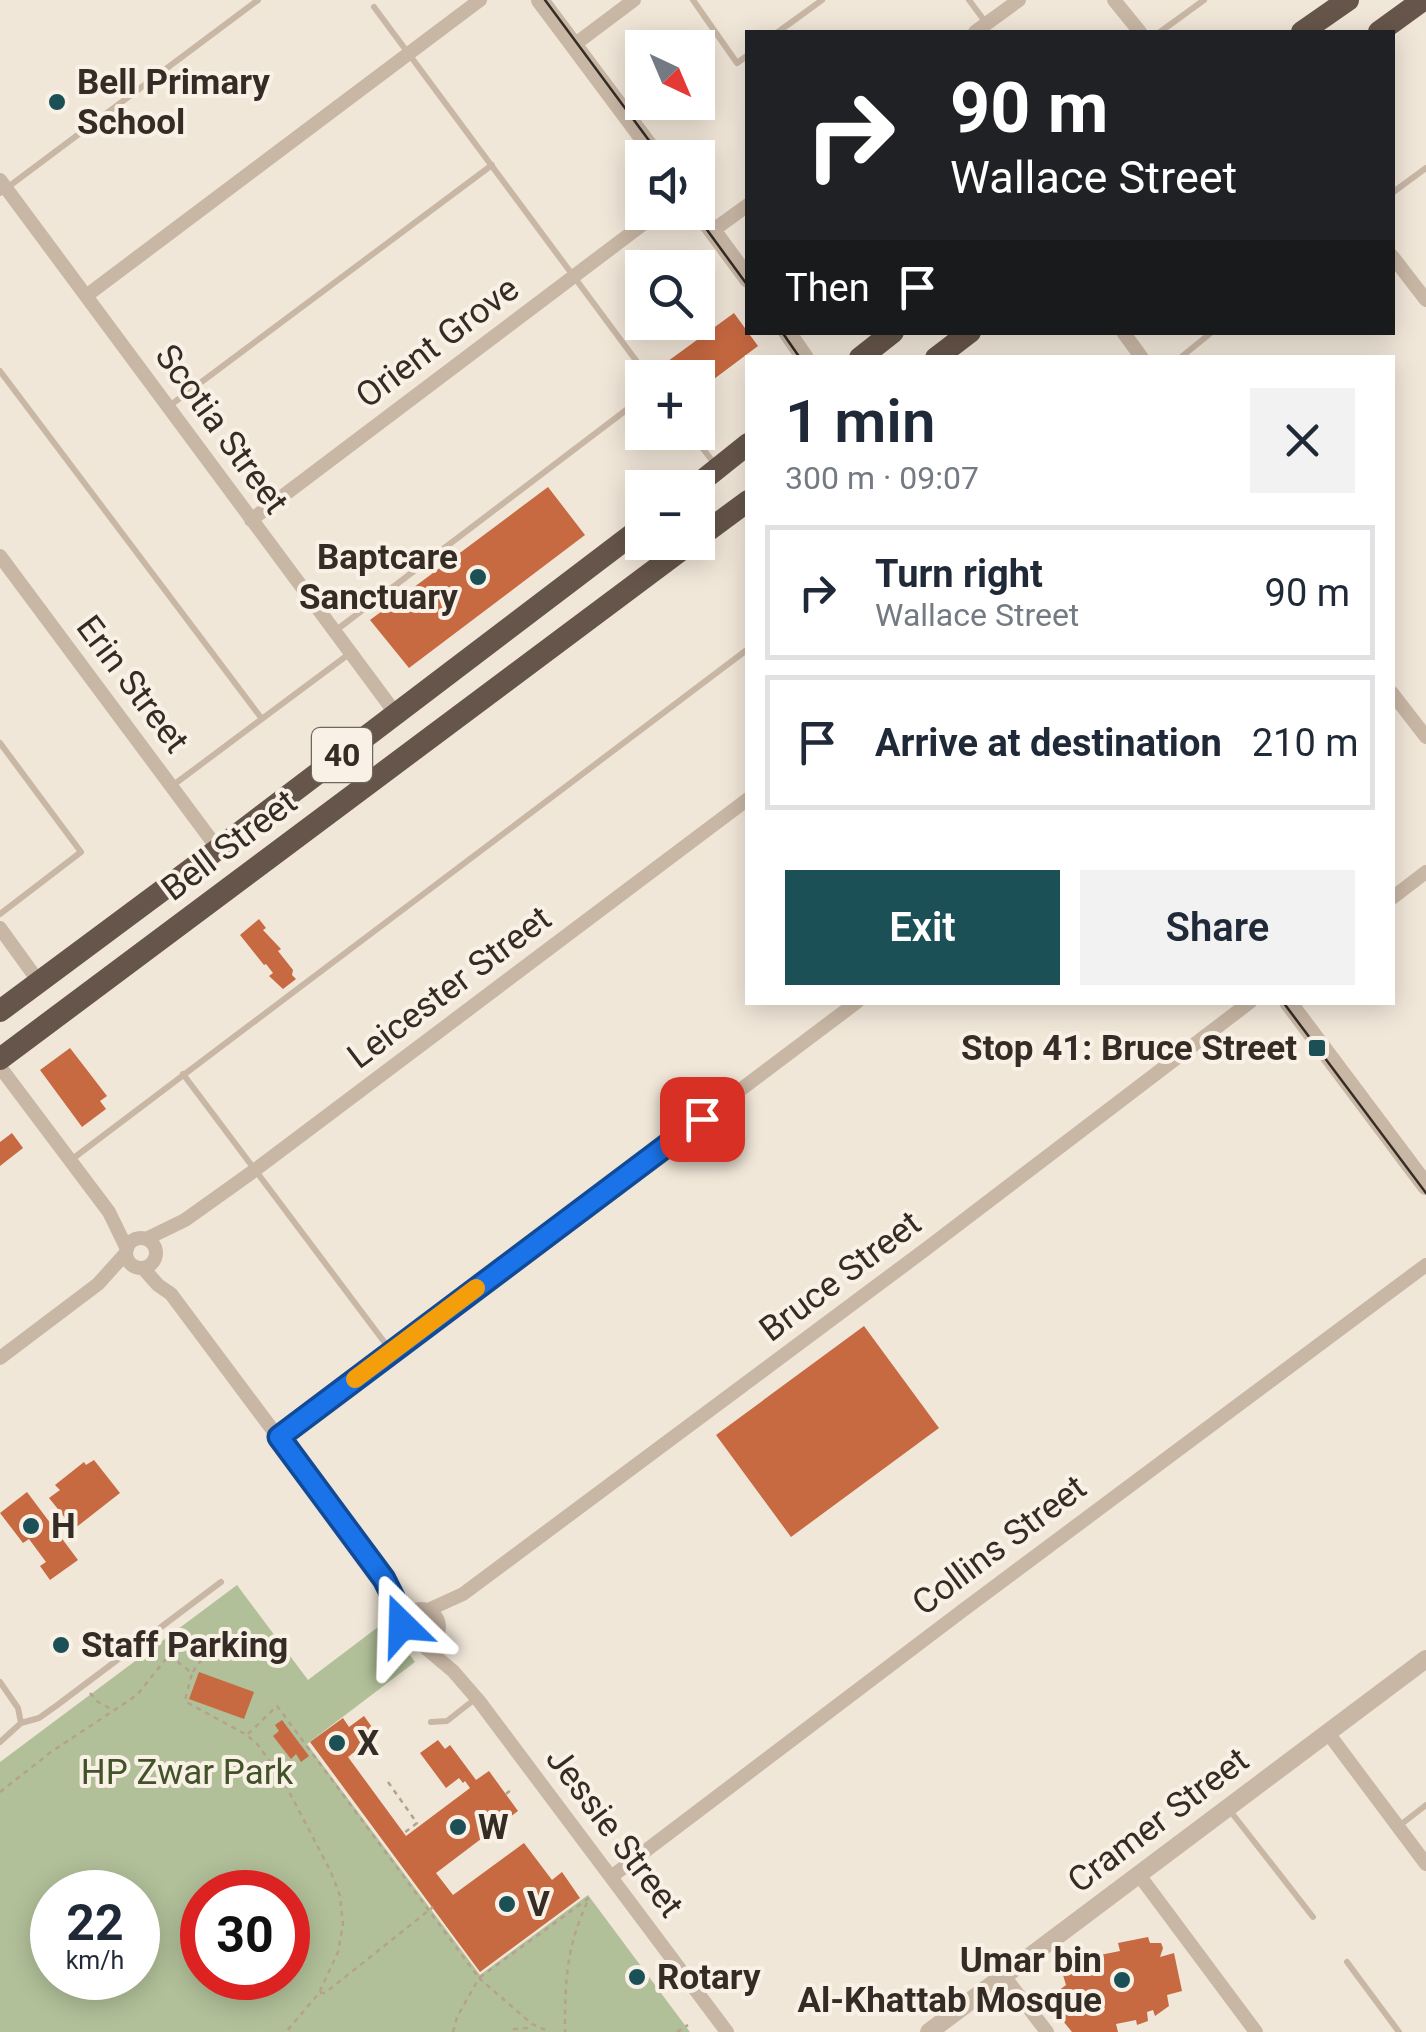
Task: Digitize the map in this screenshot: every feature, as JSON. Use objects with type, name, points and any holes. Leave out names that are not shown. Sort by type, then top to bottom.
[{"type":"highway","points":[[1305,30],[1348,0]]},
{"type":"highway","points":[[1382,30],[1423,0]]},
{"type":"highway","points":[[864,355],[889,335]]},
{"type":"highway","points":[[940,355],[966,335]]},
{"type":"highway","points":[[715,470],[745,446]]},
{"type":"highway","name":"Bell Street","points":[[715,525],[745,503]]},
{"type":"highway","name":"Bell Street","points":[[0,1011],[625,540]]},
{"type":"highway","name":"Bell Street","points":[[0,1059],[667,560]]},
{"type":"street","points":[[86,296],[480,0]]},
{"type":"street","points":[[540,0],[645,140]]},
{"type":"street","points":[[574,45],[634,0]]},
{"type":"street","points":[[981,28],[1019,0]]},
{"type":"street","points":[[1114,0],[1138,30]]},
{"type":"street","name":"Scotia Street","points":[[2,187],[396,714]]},
{"type":"street","points":[[745,207],[712,231],[745,275]]},
{"type":"street","name":"Orient Grove","points":[[251,520],[635,230]]},
{"type":"street","points":[[1395,260],[1426,300]]},
{"type":"street","name":"Erin Street","points":[[0,556],[218,849]]},
{"type":"street","points":[[1395,697],[1426,737]]},
{"type":"street","name":"Leicester Street","points":[[149,1246],[745,801]]},
{"type":"street","points":[[1395,896],[1426,872]]},
{"type":"street","points":[[0,928],[39,982]]},
{"type":"street","points":[[279,1437],[854,1005]]},
{"type":"street","name":"Bruce Street","points":[[424,1609],[463,1594],[1246,1005]]},
{"type":"street","points":[[1290,1005],[1426,1186]]},
{"type":"street","points":[[0,1067],[109,1212],[128,1262],[171,1294]]},
{"type":"street","points":[[109,1212],[149,1246],[171,1294],[384,1579],[404,1619],[406,1638],[422,1645],[432,1641],[438,1629],[435,1616],[384,1579]]},
{"type":"street","points":[[0,1358],[98,1284],[132,1241],[149,1246]]},
{"type":"street","points":[[98,1284],[152,1263],[149,1246]]},
{"type":"street","name":"Collins Street","points":[[611,1877],[1426,1265]]},
{"type":"street","name":"Bruce Street","points":[[438,1629],[463,1594]]},
{"type":"street","points":[[404,1619],[410,1612],[424,1609]]},
{"type":"street","name":"Jessie Street","points":[[438,1629],[453,1671]]},
{"type":"street","name":"Jessie Street","points":[[422,1645],[453,1671],[476,1698],[727,2032]]},
{"type":"street","name":"Cramer Street","points":[[929,2032],[1426,1659]]},
{"type":"street","points":[[1328,1733],[1426,1864]]},
{"type":"street","points":[[1139,1875],[1256,2032]]},
{"type":"street","points":[[1004,1976],[1047,2032]]},
{"type":"lane","points":[[2,187],[258,0]]},
{"type":"lane","points":[[693,0],[736,63],[745,57]]},
{"type":"lane","points":[[781,30],[822,0]]},
{"type":"lane","points":[[969,0],[981,28]]},
{"type":"lane","points":[[1163,30],[1204,0]]},
{"type":"lane","points":[[374,7],[636,360]]},
{"type":"lane","points":[[168,407],[492,165]]},
{"type":"lane","points":[[1395,191],[1426,168]]},
{"type":"lane","points":[[1184,355],[1208,335]]},
{"type":"lane","points":[[0,371],[262,719]]},
{"type":"lane","points":[[334,632],[625,411]]},
{"type":"lane","points":[[704,450],[717,468]]},
{"type":"lane","points":[[71,1160],[745,651]]},
{"type":"lane","points":[[172,786],[350,653]]},
{"type":"lane","points":[[0,743],[82,852],[0,914]]},
{"type":"lane","points":[[183,1074],[392,1352]]},
{"type":"lane","points":[[0,1742],[21,1723],[40,1718],[221,1582]]},
{"type":"lane","points":[[0,1682],[18,1708],[21,1723]]},
{"type":"lane","points":[[431,1722],[447,1721],[476,1698]]},
{"type":"lane","points":[[1398,1827],[1426,1805]]},
{"type":"lane","points":[[1228,1808],[1313,1917]]},
{"type":"lane","points":[[1346,1962],[1399,2032]]},
{"type":"path","points":[[262,1658],[241,1646],[217,1648],[198,1663],[185,1696],[188,1704],[247,1735],[258,1745],[283,1780],[340,1896],[343,1924],[338,1952],[319,1992],[286,2032]]},
{"type":"path","points":[[0,1792],[51,1752],[137,1695],[169,1655],[192,1673]]},
{"type":"path","points":[[83,1686],[112,1710]]},
{"type":"path","points":[[247,1735],[278,1706],[479,1978],[532,2024],[550,2032]]},
{"type":"path","points":[[388,1782],[417,1823],[404,1833]]},
{"type":"path","points":[[506,1794],[512,1789]]},
{"type":"path","points":[[453,2032],[457,2016],[479,1978],[590,1897],[576,1926],[565,1974],[565,2032]]},
{"type":"path","points":[[319,1992],[325,1994],[430,1909]]},
{"type":"path","points":[[513,2029],[532,2024]]},
{"type":"path","points":[[677,2032],[688,2025]]},
{"type":"green space","name":"HP Zwar Park","points":[[237,1585],[308,1680],[386,1621],[415,1662],[307,1744],[480,1975],[588,1895],[690,2032],[0,2032],[0,1762]]},
{"type":"building","points":[[734,313],[745,328],[745,335],[750,335],[758,346],[715,378],[715,360],[669,360],[697,340],[715,340],[715,327]]},
{"type":"building","name":"Baptcare Sanctuary","points":[[548,487],[585,535],[409,668],[370,620]]},
{"type":"building","points":[[259,919],[293,970],[296,979],[283,989],[240,935]]},
{"type":"building","points":[[70,1048],[107,1096],[100,1101],[106,1109],[82,1127],[40,1070]]},
{"type":"building","points":[[12,1133],[23,1148],[0,1166],[0,1142]]},
{"type":"building","points":[[864,1326],[939,1428],[791,1537],[716,1435]]},
{"type":"building","points":[[94,1460],[120,1493],[74,1529],[49,1498],[60,1490],[55,1485],[84,1462],[86,1465]]},
{"type":"building","name":"H","points":[[27,1492],[78,1560],[50,1580],[40,1566],[46,1562],[29,1539],[23,1543],[0,1513]]},
{"type":"building","points":[[199,1672],[254,1692],[244,1719],[189,1699]]},
{"type":"building","points":[[364,1716],[377,1734],[348,1757],[406,1836],[470,1788],[459,1778],[446,1788],[420,1753],[438,1740],[445,1749],[450,1745],[476,1780],[489,1771],[518,1811],[436,1873],[453,1895],[524,1843],[552,1880],[562,1872],[580,1898],[480,1972],[310,1742],[343,1718],[349,1727]]},
{"type":"building","points":[[282,1720],[309,1756],[301,1762],[296,1754],[291,1759],[273,1736],[279,1731],[275,1725]]},
{"type":"building","name":"Umar bin Al-Khattab Mosque","points":[[1148,1937],[1150,1943],[1161,1943],[1160,1957],[1174,1953],[1182,1991],[1167,1995],[1169,2006],[1155,2016],[1153,2010],[1147,2012],[1148,2021],[1116,2024],[1118,2032],[1072,2032],[1046,2000],[1066,1985],[1063,1975],[1085,1958],[1093,1969],[1103,1967],[1100,1955],[1120,1951],[1118,1943]]},
{"type":"tram line","points":[[545,0],[649,140]]},
{"type":"tram line","points":[[707,230],[745,282]]},
{"type":"tram line","points":[[784,335],[798,355]]},
{"type":"tram line","points":[[1285,1005],[1426,1193]]},
{"type":"slow traffic","points":[[355,1379],[476,1288]]},
{"type":"place","name":"Bell Primary School","points":[[57,102]]},
{"type":"place","name":"Baptcare Sanctuary","points":[[478,577]]},
{"type":"place","name":"Stop 41: Bruce Street","points":[[1317,1048]]},
{"type":"place","name":"H","points":[[31,1526]]},
{"type":"place","name":"Staff Parking","points":[[61,1645]]},
{"type":"place","name":"X","points":[[337,1743]]},
{"type":"place","name":"W","points":[[458,1827]]},
{"type":"place","name":"V","points":[[507,1904]]},
{"type":"place","name":"Rotary","points":[[637,1977]]},
{"type":"place","name":"Umar bin Al-Khattab Mosque","points":[[1122,1980]]},
{"type":"route","points":[[402,1625],[404,1619],[384,1579],[279,1437],[702,1119]]}]
